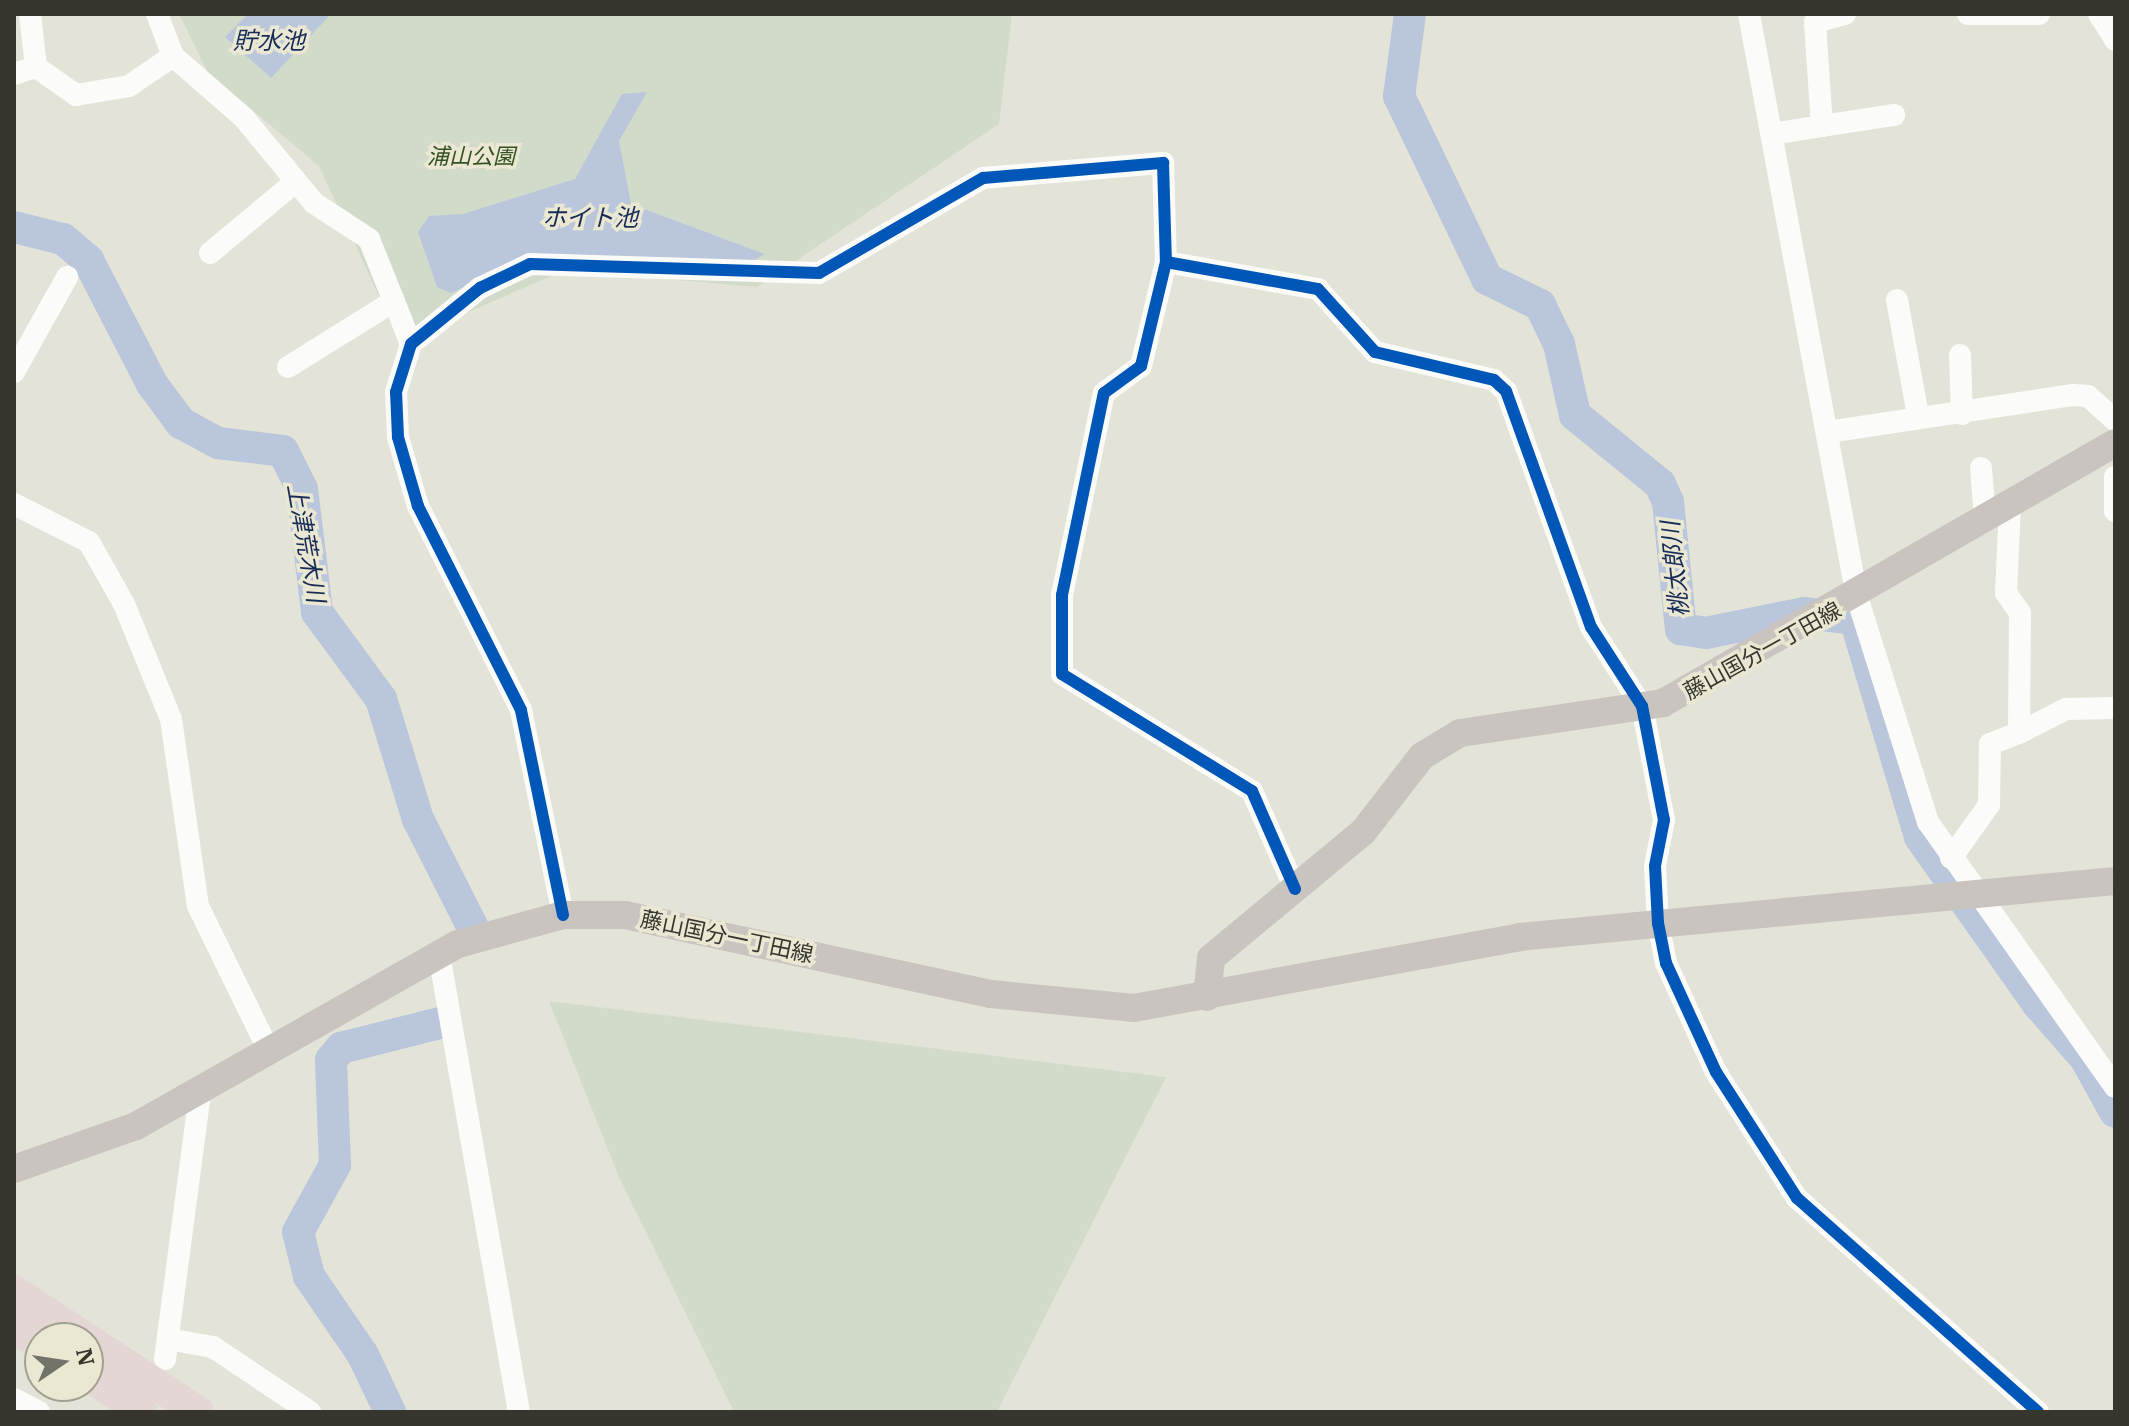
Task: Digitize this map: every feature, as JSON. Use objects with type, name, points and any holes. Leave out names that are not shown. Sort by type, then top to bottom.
[{"type":"highway","points":[[14,1291],[198,1412]]},
{"type":"highway","points":[[104,1386],[142,1412]]},
{"type":"main road","name":"藤山国分一丁田線","points":[[1207,997],[1211,958],[1363,832],[1422,756],[1460,733],[1642,706],[1701,685],[1857,597],[2113,445]]},
{"type":"main road","name":"藤山国分一丁田線","points":[[14,1169],[85,1148],[200,1092],[439,954],[493,930],[563,915],[674,923],[991,994],[1076,1006],[1134,1008],[1207,997],[1519,937],[2115,881]]},
{"type":"street","points":[[30,14],[36,67],[76,95],[129,86],[173,56]]},
{"type":"street","points":[[157,14],[173,56],[236,110],[294,183],[369,239],[411,344]]},
{"type":"street","points":[[1749,14],[1857,597],[1927,822],[1974,895],[2115,1087]]},
{"type":"street","points":[[1822,126],[1815,22],[1845,14]]},
{"type":"street","points":[[1968,14],[2039,14]]},
{"type":"street","points":[[2099,14],[2115,40]]},
{"type":"street","points":[[14,74],[36,67]]},
{"type":"street","points":[[1772,134],[1894,115]]},
{"type":"street","points":[[563,915],[521,710],[418,506],[398,437],[396,392],[411,344],[480,288],[530,264],[819,273],[956,188],[1014,175],[1163,163],[1166,262],[1141,366],[1104,393],[1062,595],[1062,674],[1252,791],[1295,889]]},
{"type":"street","points":[[210,253],[294,183]]},
{"type":"street","points":[[1166,262],[1318,289],[1375,352],[1494,380],[1506,391],[1569,552],[1591,627],[1642,706],[1664,820],[1655,866],[1658,923],[1666,963],[1716,1072],[1797,1198],[2038,1412]]},
{"type":"street","points":[[14,372],[67,277]]},
{"type":"street","points":[[1897,300],[1918,416]]},
{"type":"street","points":[[288,367],[394,301]]},
{"type":"street","points":[[1960,355],[1962,414]]},
{"type":"street","points":[[1828,432],[2073,395],[2088,396],[2113,445]]},
{"type":"street","points":[[1981,468],[1985,519]]},
{"type":"street","points":[[2115,477],[2115,511]]},
{"type":"street","points":[[14,504],[89,542],[124,604],[171,719],[198,906],[269,1051]]},
{"type":"street","points":[[2010,505],[2006,593],[2020,613],[2019,733]]},
{"type":"street","points":[[1951,858],[1989,805],[1990,744],[2066,709],[2115,708]]},
{"type":"street","points":[[439,954],[519,1412]]},
{"type":"street","points":[[200,1092],[167,1349],[213,1347],[310,1412]]},
{"type":"street","points":[[14,1399],[39,1412]]},
{"type":"green space","name":"浦山公園","points":[[179,14],[1012,14],[999,124],[757,287],[565,270],[400,342],[319,166],[208,73]]},
{"type":"green space","points":[[549,1001],[1166,1077],[997,1412],[734,1412],[619,1177]]},
{"type":"water","name":"貯水池","points":[[248,14],[331,14],[271,78],[225,37]]},
{"type":"water","name":"ホイト池","points":[[647,92],[619,141],[631,204],[765,254],[740,268],[526,258],[451,293],[437,287],[418,232],[429,216],[463,214],[575,179],[622,94]]},
{"type":"waterway","name":"桃太郎川","points":[[1410,14],[1399,96],[1487,279],[1540,305],[1559,344],[1575,415],[1660,484],[1668,502],[1681,629],[1706,633],[1804,613],[1855,619],[1920,837],[2037,1003],[2086,1059],[2115,1112]]},
{"type":"waterway","name":"上津荒木川","points":[[14,227],[63,239],[88,260],[152,384],[181,423],[218,443],[283,451],[302,489],[317,612],[381,699],[418,819],[474,930]]},
{"type":"waterway","name":"上津荒木川","points":[[390,1412],[363,1355],[309,1276],[298,1232],[335,1165],[331,1060],[341,1048],[444,1022]]},
{"type":"cycle path","points":[[563,915],[521,710],[418,506],[398,437],[396,392],[411,344],[480,288],[530,264],[819,273],[983,178],[1163,163],[1166,262]]},
{"type":"cycle path","points":[[1295,889],[1252,791],[1062,674],[1062,595],[1104,393],[1141,366],[1166,262],[1318,289],[1375,352],[1494,380],[1506,391],[1591,627],[1642,706],[1664,820],[1655,866],[1658,923],[1666,963],[1716,1072],[1797,1198],[2038,1412]]}]
